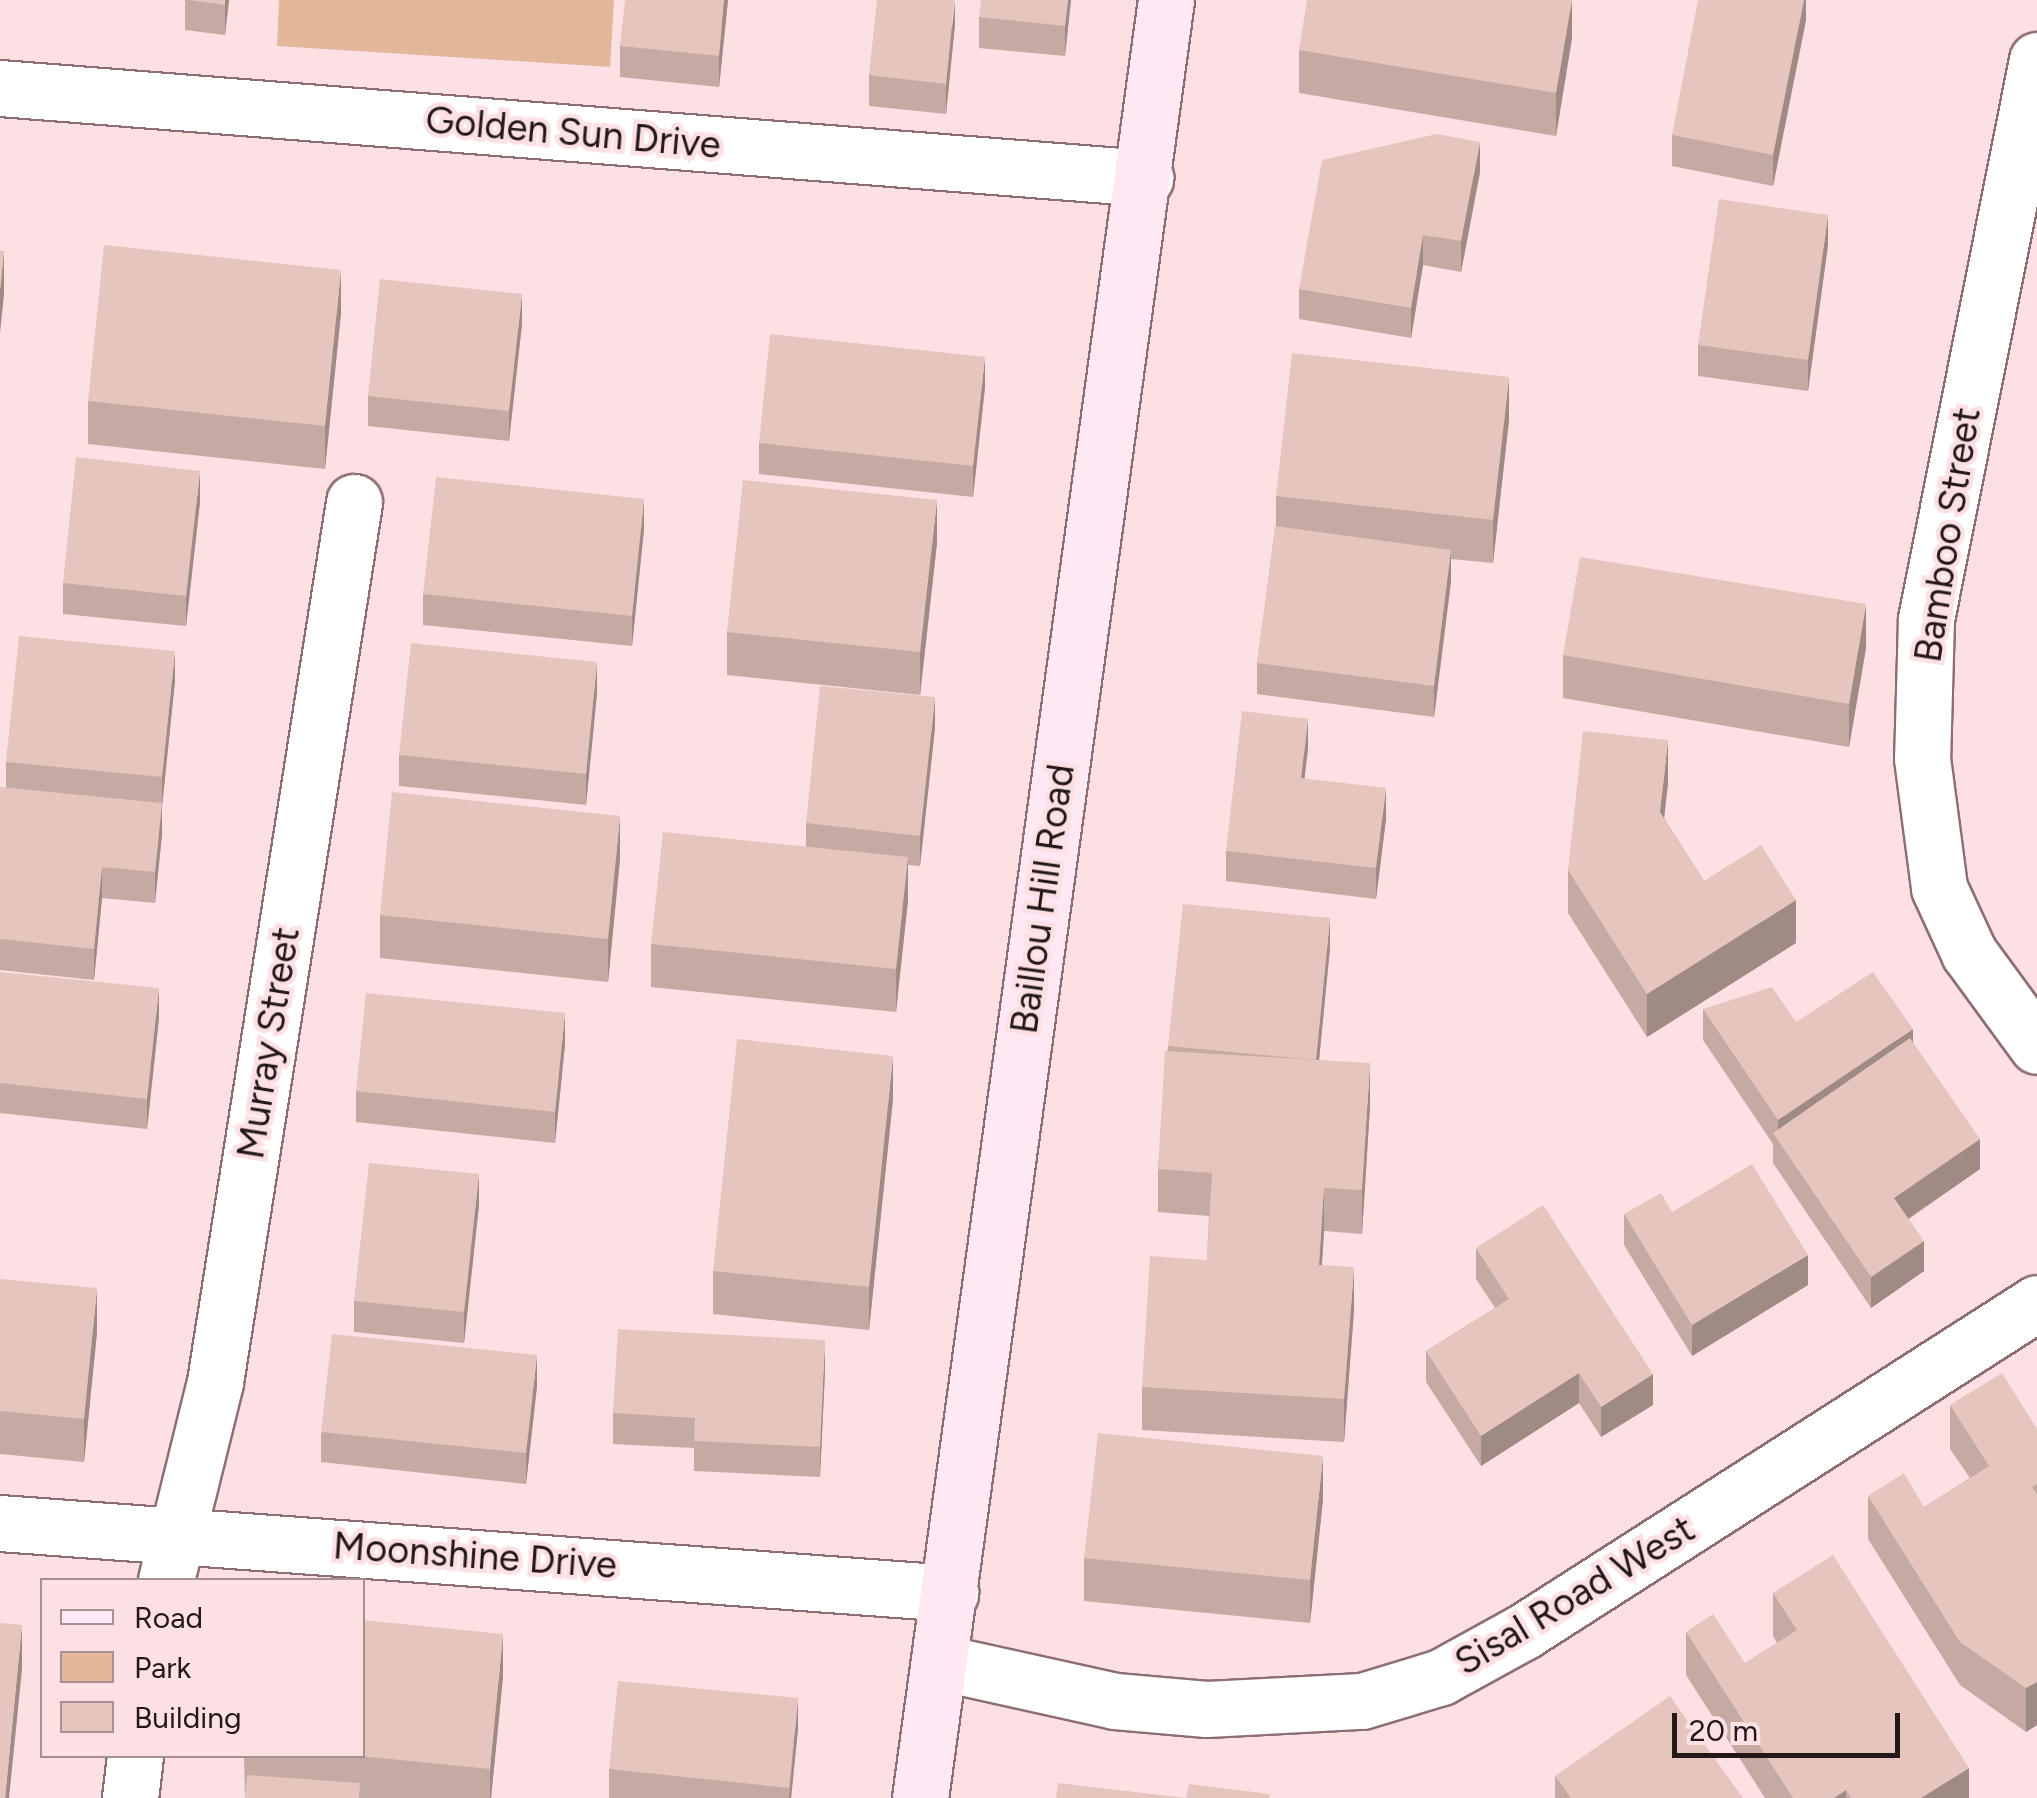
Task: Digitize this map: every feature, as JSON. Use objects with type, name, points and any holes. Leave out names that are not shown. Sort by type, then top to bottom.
[{"type":"main road","name":"Baillou Hill Road","points":[[920,1798],[1145,178],[1166,0]]},
{"type":"street","name":"Bamboo Street","points":[[2037,60],[1926,618],[1922,758],[1939,888],[1969,953],[2037,1046]]},
{"type":"street","name":"Golden Sun Drive","points":[[0,88],[1145,178]]},
{"type":"street","name":"Murray Street","points":[[171,1557],[215,1382],[354,502]]},
{"type":"street","name":"Sisal Road West","points":[[939,1662],[1115,1701],[1207,1709],[1362,1701],[1441,1678],[1523,1632],[2037,1304]]},
{"type":"street","name":"Moonshine Drive","points":[[0,1522],[171,1557],[950,1593]]},
{"type":"street","points":[[130,1798],[135,1758]]},
{"type":"green space","points":[[279,0],[614,0],[610,67],[277,46]]},
{"type":"building","points":[[189,0],[225,0],[225,5]]},
{"type":"building","points":[[625,0],[724,0],[719,56],[620,46]]},
{"type":"building","points":[[877,0],[954,0],[946,84],[869,75]]},
{"type":"building","points":[[981,0],[1068,0],[1065,26],[979,17]]},
{"type":"building","points":[[1307,0],[1572,0],[1556,93],[1299,50]]},
{"type":"building","points":[[1698,0],[1804,0],[1773,155],[1672,135]]},
{"type":"building","points":[[1437,134],[1480,142],[1461,241],[1423,235],[1411,308],[1299,289],[1322,160]]},
{"type":"building","points":[[1719,199],[1828,215],[1808,360],[1698,345]]},
{"type":"building","points":[[104,245],[341,270],[325,426],[88,401]]},
{"type":"building","points":[[0,251],[4,251],[0,290]]},
{"type":"building","points":[[380,279],[522,294],[509,411],[368,396]]},
{"type":"building","points":[[770,334],[985,357],[973,466],[759,443]]},
{"type":"building","points":[[1292,353],[1509,377],[1493,520],[1276,496]]},
{"type":"building","points":[[76,457],[200,471],[186,596],[63,583]]},
{"type":"building","points":[[436,477],[644,499],[632,616],[423,594]]},
{"type":"building","points":[[743,480],[937,500],[920,652],[727,632]]},
{"type":"building","points":[[1275,526],[1451,550],[1434,686],[1257,663]]},
{"type":"building","points":[[1580,557],[1866,604],[1849,704],[1563,655]]},
{"type":"building","points":[[19,636],[175,651],[162,777],[6,762]]},
{"type":"building","points":[[411,643],[597,662],[586,774],[399,755]]},
{"type":"building","points":[[820,686],[935,697],[920,836],[806,823]]},
{"type":"building","points":[[1242,711],[1308,719],[1301,778],[1386,788],[1376,868],[1226,851]]},
{"type":"building","points":[[1583,731],[1668,740],[1660,812],[1704,881],[1761,845],[1796,900],[1647,994],[1568,870]]},
{"type":"building","points":[[0,787],[162,803],[155,872],[102,867],[94,949],[0,939]]},
{"type":"building","points":[[392,792],[620,816],[608,939],[380,915]]},
{"type":"building","points":[[663,832],[908,857],[896,969],[651,944]]},
{"type":"building","points":[[1183,904],[1330,918],[1316,1060],[1168,1046]]},
{"type":"building","points":[[0,972],[159,988],[147,1099],[0,1083]]},
{"type":"building","points":[[1873,972],[1913,1029],[1778,1120],[1703,1009],[1772,987],[1796,1022]]},
{"type":"building","points":[[366,993],[565,1013],[555,1112],[356,1091]]},
{"type":"building","points":[[1910,1038],[1980,1139],[1894,1198],[1924,1241],[1871,1277],[1773,1133]]},
{"type":"building","points":[[737,1039],[893,1056],[869,1287],[713,1271]]},
{"type":"building","points":[[1165,1051],[1370,1063],[1362,1190],[1324,1188],[1319,1265],[1354,1267],[1344,1399],[1142,1387],[1150,1256],[1207,1260],[1212,1173],[1158,1169]]},
{"type":"building","points":[[369,1163],[479,1174],[464,1312],[354,1301]]},
{"type":"building","points":[[1752,1164],[1808,1255],[1692,1325],[1624,1214],[1661,1193],[1672,1212]]},
{"type":"building","points":[[1543,1205],[1653,1374],[1601,1407],[1579,1373],[1481,1436],[1426,1351],[1509,1299],[1476,1248]]},
{"type":"building","points":[[0,1279],[97,1288],[84,1419],[0,1411]]},
{"type":"building","points":[[618,1329],[825,1340],[820,1447],[694,1441],[695,1418],[613,1413]]},
{"type":"building","points":[[332,1334],[537,1355],[526,1453],[321,1432]]},
{"type":"building","points":[[2002,1373],[2037,1429],[2037,1484],[2032,1487],[2037,1495],[2037,1682],[2026,1688],[1960,1642],[1868,1496],[1904,1473],[1924,1507],[1989,1466],[1950,1405]]},
{"type":"building","points":[[1098,1433],[1323,1456],[1310,1580],[1084,1558]]},
{"type":"building","points":[[1833,1555],[1969,1768],[1921,1798],[1851,1798],[1846,1790],[1834,1798],[1793,1798],[1686,1632],[1713,1614],[1745,1663],[1797,1630],[1773,1593]]},
{"type":"building","points":[[365,1620],[503,1634],[490,1769],[365,1756]]},
{"type":"building","points":[[0,1623],[22,1625],[5,1798],[0,1798]]},
{"type":"building","points":[[618,1681],[798,1698],[789,1788],[609,1769]]},
{"type":"building","points":[[1670,1696],[1743,1798],[1571,1798],[1555,1776]]},
{"type":"building","points":[[247,1775],[360,1783],[359,1798],[245,1798]]},
{"type":"building","points":[[1058,1783],[1186,1798],[1056,1798]]},
{"type":"building","points":[[1189,1784],[1270,1794],[1269,1798],[1186,1798]]}]
